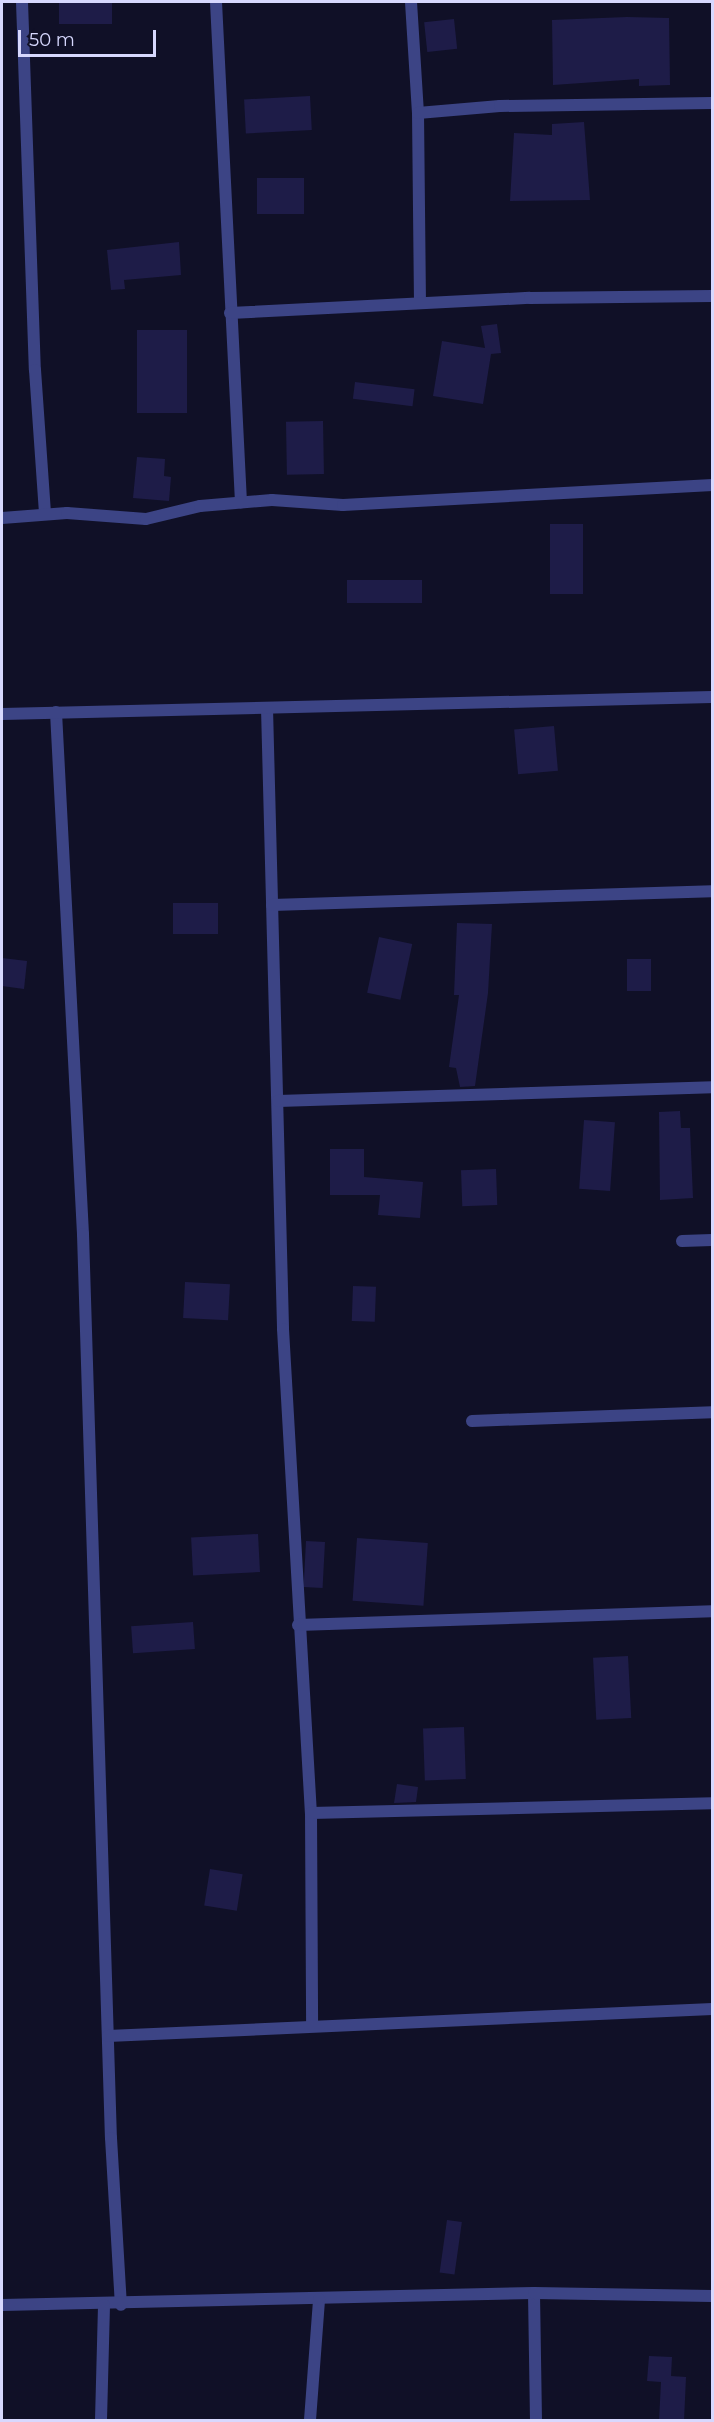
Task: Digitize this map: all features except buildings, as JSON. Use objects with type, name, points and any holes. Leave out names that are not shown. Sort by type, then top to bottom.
[{"type":"street","points":[[22,2],[35,370],[45,514]]},
{"type":"street","points":[[216,2],[241,502]]},
{"type":"street","points":[[411,2],[418,113],[420,303]]},
{"type":"street","points":[[418,113],[500,106],[712,103]]},
{"type":"street","points":[[230,313],[420,303],[712,296]]},
{"type":"street","points":[[2,518],[45,514],[146,519],[241,502],[343,505],[712,485]]},
{"type":"street","points":[[2,714],[267,708],[370,702],[712,697]]},
{"type":"street","points":[[267,708],[278,1101],[298,1625],[311,1813],[312,2025]]},
{"type":"street","points":[[56,712],[82,1234],[108,2036],[121,2305]]},
{"type":"street","points":[[272,904],[712,891]]},
{"type":"street","points":[[278,1101],[712,1087]]},
{"type":"street","points":[[682,1241],[712,1240]]},
{"type":"street","points":[[472,1420],[712,1412]]},
{"type":"street","points":[[298,1625],[712,1611]]},
{"type":"street","points":[[311,1813],[712,1803]]},
{"type":"street","points":[[108,2036],[312,2025],[712,2009]]},
{"type":"street","points":[[2,2305],[121,2305],[534,2293],[712,2296]]},
{"type":"street","points":[[534,2293],[536,2421]]},
{"type":"street","points":[[310,2421],[320,2299]]},
{"type":"street","points":[[101,2421],[104,2305]]}]
